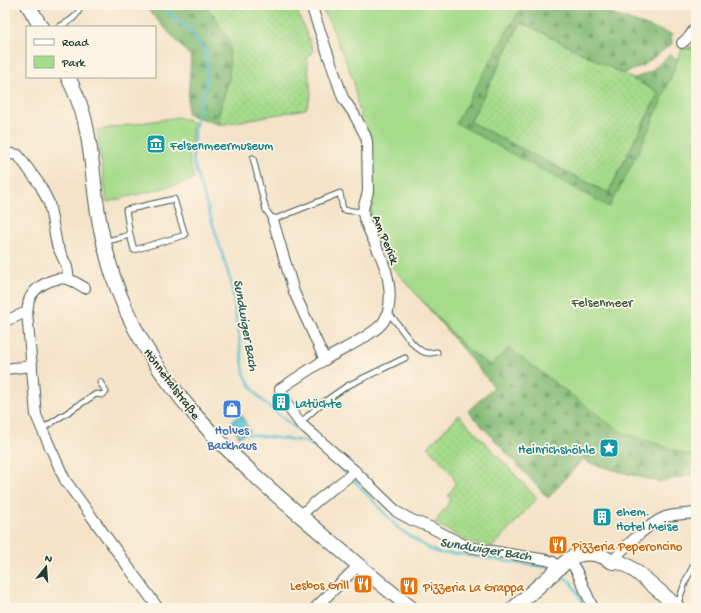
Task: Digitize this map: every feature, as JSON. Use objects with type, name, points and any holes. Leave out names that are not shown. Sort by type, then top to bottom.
[{"type":"main road","points":[[28,5],[40,26]]},
{"type":"main road","name":"Hönnetalstraße","points":[[68,78],[77,96],[88,135],[103,242],[127,312],[136,332],[156,364],[179,396],[213,435],[258,479],[411,608]]},
{"type":"main road","points":[[514,608],[564,563],[577,556],[590,553],[604,557],[612,562],[622,563],[632,569],[677,608]]},
{"type":"street","name":"Am Perick","points":[[310,5],[343,98],[354,114],[367,141],[368,191],[367,199],[362,212],[364,220],[378,247],[388,274],[390,288],[388,313]]},
{"type":"street","points":[[682,43],[689,37],[696,27]]},
{"type":"street","points":[[5,156],[12,154],[18,155],[40,185],[49,203],[56,245],[67,268],[69,280]]},
{"type":"street","points":[[273,220],[294,292],[325,360]]},
{"type":"street","points":[[85,288],[69,280],[58,279],[48,281],[34,292],[29,299],[27,312],[36,415],[65,480],[158,608]]},
{"type":"street","points":[[5,321],[27,312]]},
{"type":"street","points":[[388,313],[384,321],[377,329],[280,388],[291,411],[300,423],[351,474],[391,507],[412,520],[430,527],[468,547],[564,563],[577,572],[593,608]]},
{"type":"street","points":[[5,369],[32,366]]},
{"type":"street","points":[[301,516],[308,508],[351,474]]},
{"type":"street","points":[[612,562],[620,551],[653,524],[671,516],[696,513]]},
{"type":"street","points":[[315,608],[359,565]]},
{"type":"lane","points":[[61,26],[79,14],[81,5]]},
{"type":"lane","points":[[253,158],[266,210],[273,220],[340,193],[343,210],[362,212]]},
{"type":"lane","points":[[174,200],[185,235],[134,250],[130,235],[126,210],[174,200]]},
{"type":"lane","points":[[103,242],[130,235]]},
{"type":"lane","points":[[388,313],[394,318],[418,349],[427,353],[437,352]]},
{"type":"lane","points":[[300,423],[321,404],[347,386],[405,358]]},
{"type":"lane","points":[[42,429],[96,394],[102,395],[106,392],[100,382]]},
{"type":"lane","points":[[677,608],[686,580],[696,561]]},
{"type":"green space","points":[[144,5],[204,5],[214,15],[230,43],[229,78],[219,113],[220,125],[187,114],[191,57]]},
{"type":"green space","points":[[204,5],[295,5],[313,50],[307,59],[311,95],[306,109],[220,125],[219,113],[229,78],[214,15]]},
{"type":"green space","name":"Felsenmeer","points":[[320,5],[523,5],[456,123],[609,207],[649,130],[682,49],[696,49],[696,457],[621,432],[509,348],[491,365],[468,350],[393,268],[381,251],[373,231],[369,148],[357,102],[353,79],[329,21]]},
{"type":"green space","name":"Felsenmeer","points":[[336,5],[585,5],[671,34],[672,44],[642,66],[623,74],[521,22],[470,122],[608,193],[659,93],[633,79],[650,72],[670,54],[676,59],[685,49],[696,45],[696,474],[659,482],[588,463],[583,459],[548,498],[468,411],[494,387],[399,273],[364,213],[371,136]]},
{"type":"green space","points":[[521,22],[659,92],[608,193],[470,123]]},
{"type":"green space","points":[[178,117],[193,122],[189,160],[194,179],[176,185],[107,202],[97,130]]},
{"type":"green space","points":[[459,415],[537,498],[493,547],[470,543],[435,523],[451,499],[448,496],[455,485],[453,475],[428,447]]},
{"type":"water","points":[[241,414],[250,431],[239,437],[231,422]]},
{"type":"waterway","name":"Sundwiger Bach","points":[[161,5],[195,36],[206,53],[206,87],[198,110],[194,135],[193,161],[231,282],[244,372],[255,392],[271,409],[308,438],[347,474]]},
{"type":"waterway","points":[[244,434],[303,441],[314,447]]},
{"type":"waterway","name":"Sundwiger Bach","points":[[351,477],[398,528],[428,548],[439,553],[459,554],[544,567]]},
{"type":"waterway","name":"Sundwiger Bach","points":[[562,576],[571,582],[586,608]]},
{"type":"place","name":"Felsenmeermuseum","points":[[156,144]]},
{"type":"place","name":"Latüchte","points":[[281,402]]},
{"type":"place","name":"Holves Backhaus","points":[[232,409]]},
{"type":"place","name":"Heinrichshöhle","points":[[609,448]]},
{"type":"place","name":"ehem. Hotel Meise","points":[[602,517]]},
{"type":"place","name":"Pizzeria Peperoncino","points":[[558,545]]},
{"type":"place","name":"Lesbos Grill","points":[[363,584]]},
{"type":"place","name":"Pizzeria La Grappa","points":[[409,586]]}]
